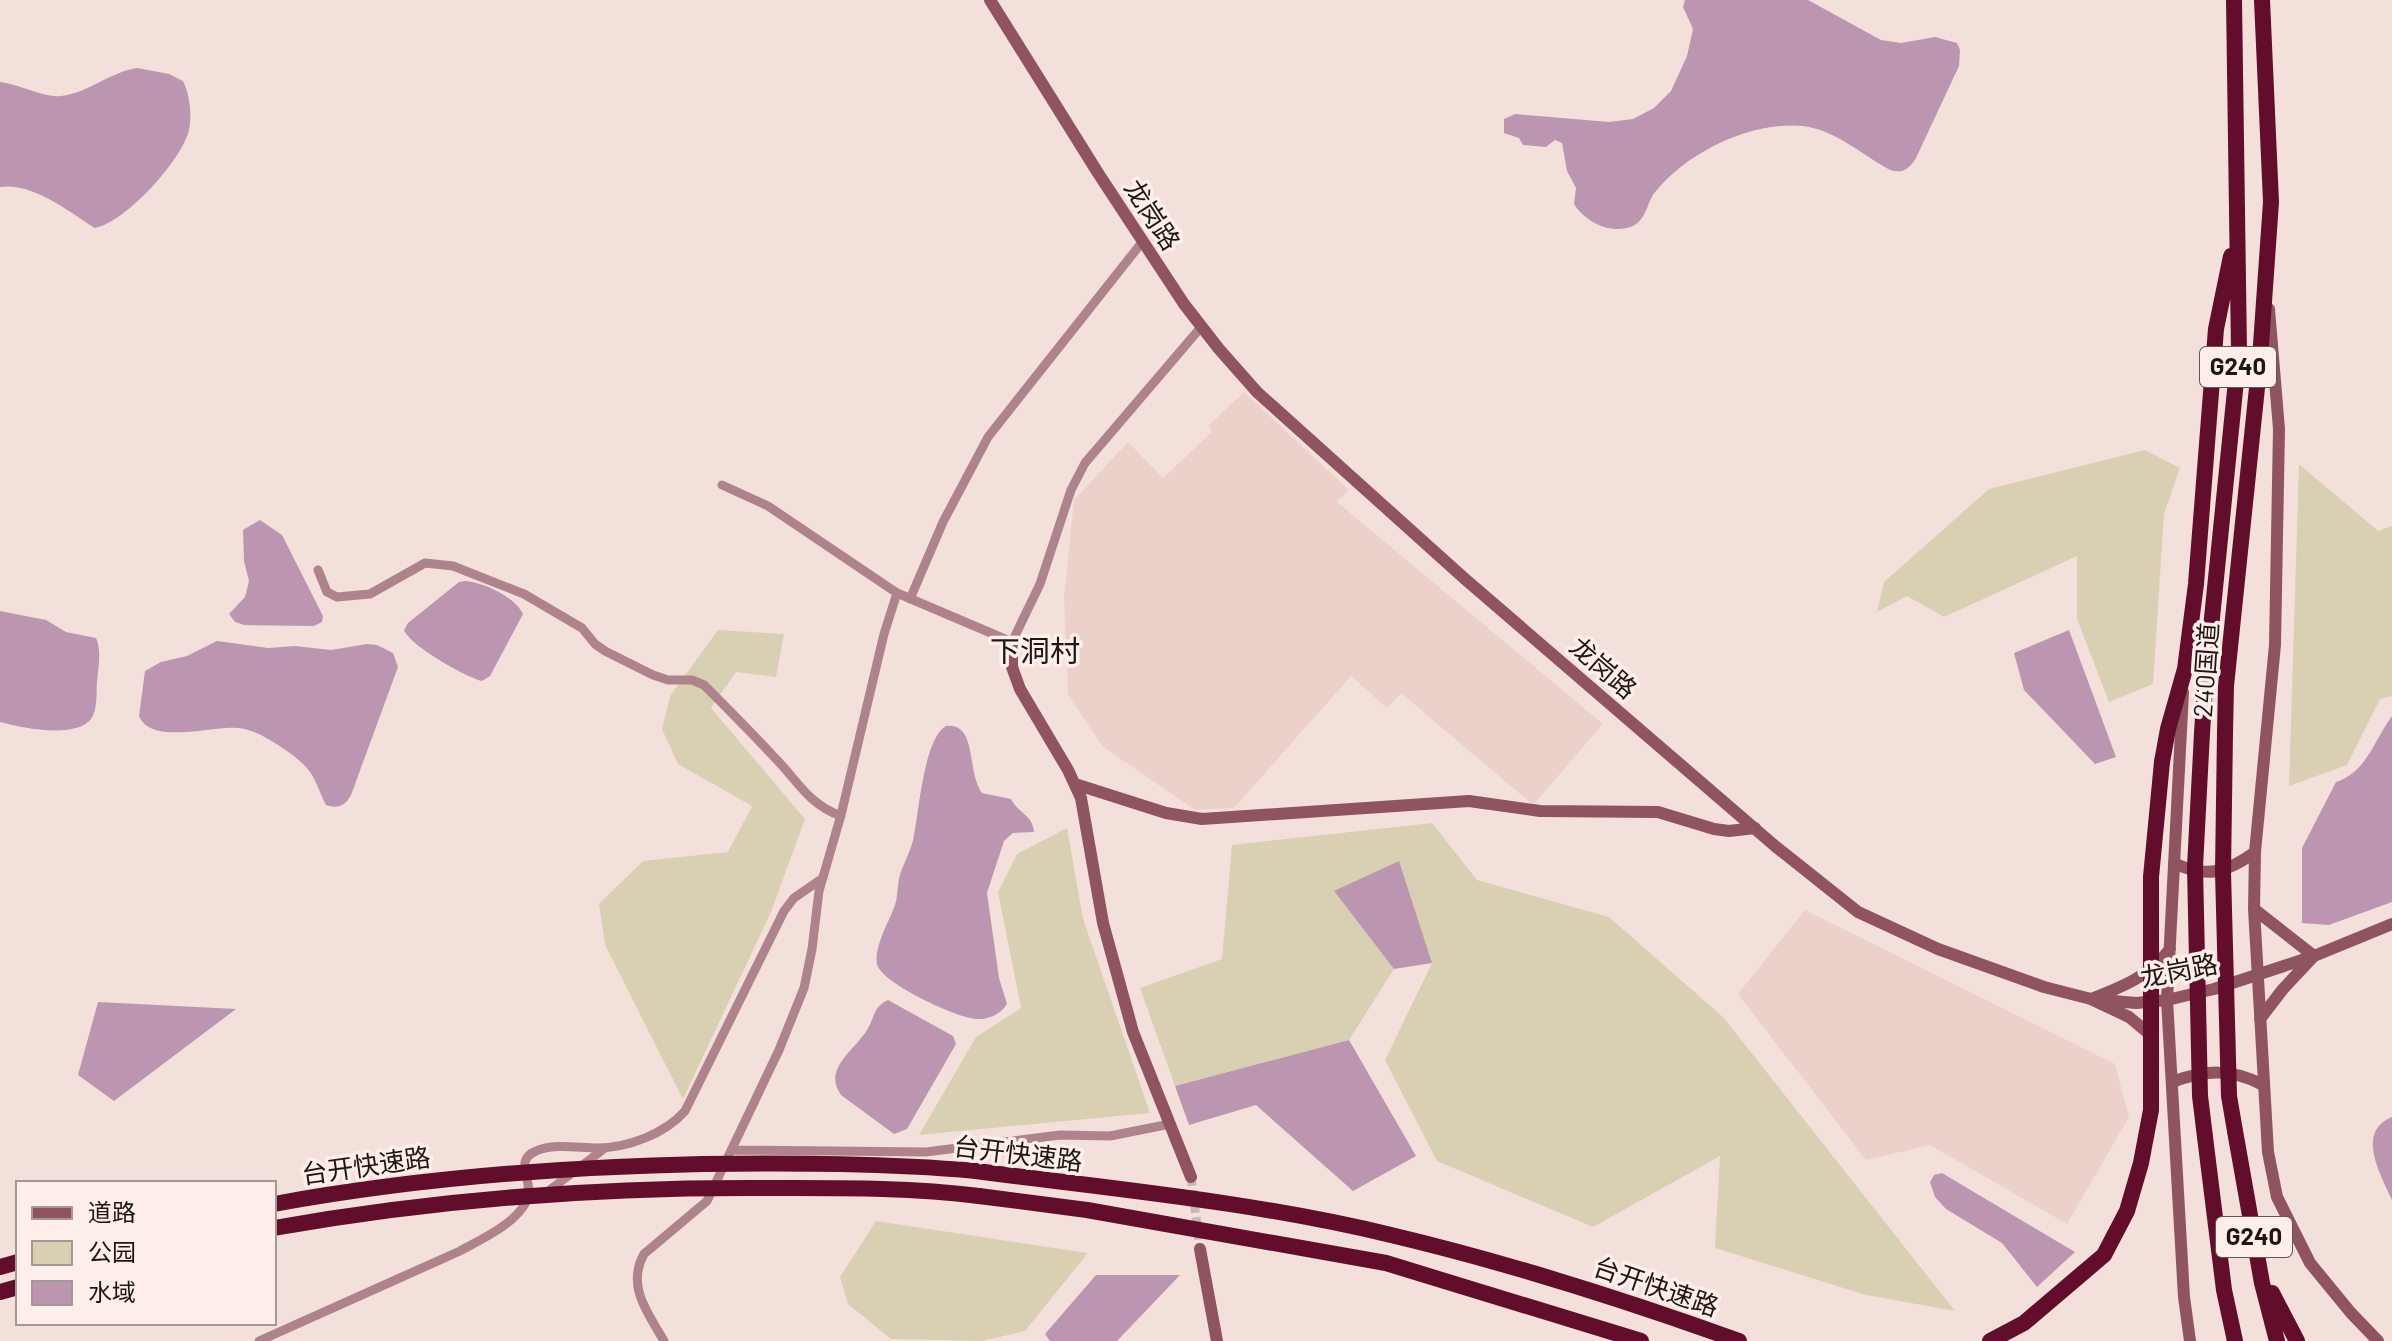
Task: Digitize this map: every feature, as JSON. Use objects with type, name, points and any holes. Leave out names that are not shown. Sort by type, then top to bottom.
[{"type":"highway","name":"240国道","points":[[2234,0],[2239,351],[2202,733],[2195,867],[2200,1096],[2224,1290],[2235,1341]]},
{"type":"highway","name":"240国道","points":[[2262,0],[2271,202],[2260,359],[2226,686],[2223,872],[2229,1096],[2260,1267],[2289,1339]]},
{"type":"highway","points":[[1990,1341],[2024,1323],[2104,1255],[2131,1199],[2141,1163],[2151,1110],[2151,877],[2162,762],[2185,669],[2196,584],[2216,329],[2238,223]]},
{"type":"highway","name":"台开快速路","points":[[276,1204],[460,1177],[594,1167],[797,1164],[976,1171],[1265,1211],[1388,1234],[1572,1285],[1739,1341]]},
{"type":"highway","name":"台开快速路","points":[[276,1228],[448,1203],[595,1191],[810,1188],[941,1191],[1087,1210],[1386,1263],[1641,1341]]},
{"type":"main road","name":"龙岗路","points":[[990,0],[1143,241],[1236,370],[1305,437],[1843,902],[1869,918],[1987,968],[2091,999],[2136,1003],[2167,1000],[2257,976],[2392,924]]},
{"type":"main road","points":[[2266,271],[2279,429],[2275,645],[2255,852],[2254,909],[2268,1152],[2277,1197],[2310,1263],[2378,1341]]},
{"type":"main road","points":[[1012,642],[1012,667],[1020,689],[1075,784],[1085,815],[1112,957],[1133,1032],[1191,1177]]},
{"type":"main road","points":[[2185,669],[2167,1000],[2184,1297],[2190,1341]]},
{"type":"main road","points":[[1075,784],[1166,813],[1202,819],[1469,801],[1540,811],[1658,812],[1714,829],[1755,828]]},
{"type":"main road","points":[[2174,863],[2206,873],[2235,867],[2255,852]]},
{"type":"main road","points":[[2254,909],[2314,956],[2260,1019]]},
{"type":"main road","points":[[2091,999],[2137,980],[2161,961],[2170,949]]},
{"type":"main road","points":[[2091,999],[2144,1028],[2170,1053]]},
{"type":"main road","points":[[2172,1082],[2213,1071],[2244,1075],[2263,1085]]},
{"type":"main road","points":[[1200,1249],[1217,1341]]},
{"type":"street","points":[[910,599],[943,522],[988,437],[1143,241]]},
{"type":"street","points":[[722,485],[768,506],[897,593],[1012,642],[1040,584],[1071,490],[1085,463],[1202,326]]},
{"type":"street","points":[[318,570],[327,592],[337,597],[373,593],[413,567],[434,562],[479,575],[524,594],[582,628],[605,651],[662,679],[692,680],[704,685],[779,761],[813,802],[841,816]]},
{"type":"street","points":[[664,1341],[638,1292],[640,1262],[644,1254],[705,1205],[779,1050],[804,988],[823,878],[897,593]]},
{"type":"street","points":[[518,1214],[529,1194],[524,1163],[526,1157],[553,1147],[606,1148],[634,1141],[658,1132],[685,1111],[784,911],[794,898],[823,878]]},
{"type":"street","points":[[731,1150],[926,1152],[1060,1135],[1110,1136],[1170,1124]]},
{"type":"street","points":[[259,1341],[460,1251],[518,1214],[606,1148]]},
{"type":"shaded area","points":[[1244,392],[1349,490],[1337,502],[1603,724],[1533,805],[1401,693],[1387,708],[1351,676],[1234,808],[1195,810],[1102,746],[1068,695],[1064,597],[1074,500],[1128,442],[1163,478],[1212,432],[1208,426]]},
{"type":"shaded area","points":[[1805,910],[2115,1064],[2129,1117],[2067,1224],[1930,1145],[1866,1160],[1738,994]]},
{"type":"green space","points":[[2145,450],[2180,468],[2164,514],[2153,684],[2109,702],[2077,619],[2077,556],[1944,617],[1907,596],[1877,612],[1884,582],[1989,489]]},
{"type":"green space","points":[[2299,464],[2378,531],[2392,526],[2392,696],[2380,699],[2347,765],[2289,786]]},
{"type":"green space","points":[[718,630],[784,634],[776,677],[736,672],[711,708],[805,819],[771,912],[683,1099],[605,945],[599,904],[643,861],[728,852],[752,806],[678,764],[662,729],[670,696]]},
{"type":"green space","points":[[1432,823],[1477,880],[1609,917],[1724,1018],[1955,1311],[1866,1295],[1715,1248],[1720,1156],[1593,1227],[1437,1161],[1385,1060],[1432,963],[1334,891],[1394,969],[1349,1040],[1175,1086],[1140,988],[1222,959],[1232,845]]},
{"type":"green space","points":[[1067,828],[1083,919],[1150,1113],[919,1135],[976,1037],[1021,1008],[998,892],[1017,854]]},
{"type":"green space","points":[[876,1221],[1088,1253],[1025,1331],[982,1341],[891,1339],[848,1304],[840,1277]]},
{"type":"water","points":[[1685,0],[1808,0],[1881,40],[1901,43],[1935,37],[1957,43],[1959,66],[1916,158],[1905,170],[1890,170],[1838,138],[1815,128],[1763,128],[1723,142],[1686,163],[1656,191],[1638,223],[1617,229],[1600,226],[1585,217],[1574,204],[1576,188],[1567,171],[1562,143],[1555,140],[1546,147],[1523,145],[1519,138],[1504,133],[1504,119],[1515,114],[1609,122],[1633,119],[1654,108],[1671,91],[1687,56],[1693,29],[1683,7]]},
{"type":"water","points":[[137,68],[169,74],[183,81],[189,99],[190,118],[189,130],[176,157],[137,202],[108,223],[95,228],[38,194],[25,189],[0,187],[0,82],[61,96]]},
{"type":"water","points":[[260,520],[282,535],[323,616],[322,622],[314,626],[244,625],[235,622],[229,614],[245,597],[249,581],[244,561],[243,530]]},
{"type":"water","points":[[465,581],[498,592],[513,602],[523,614],[490,676],[482,681],[427,652],[404,630],[408,623],[459,582]]},
{"type":"water","points":[[0,611],[46,620],[66,632],[96,638],[99,654],[96,706],[91,719],[73,729],[61,730],[0,722]]},
{"type":"water","points":[[2069,630],[2116,757],[2095,764],[2024,690],[2014,653]]},
{"type":"water","points":[[217,641],[268,648],[295,646],[331,650],[367,644],[393,653],[398,667],[351,795],[344,804],[334,807],[326,805],[306,767],[287,751],[256,733],[227,728],[169,732],[146,725],[139,716],[145,671]]},
{"type":"water","points":[[2392,716],[2392,902],[2329,925],[2302,923],[2302,848],[2336,782],[2363,763]]},
{"type":"water","points":[[946,726],[963,732],[982,793],[1011,799],[1031,822],[1034,832],[1013,833],[1004,841],[987,893],[999,978],[1007,1004],[998,1013],[985,1018],[966,1017],[921,998],[891,980],[877,964],[880,942],[895,905],[900,875],[913,840],[932,745]]},
{"type":"water","points":[[1399,861],[1432,963],[1394,969],[1334,891]]},
{"type":"water","points":[[888,1000],[953,1036],[956,1044],[907,1129],[894,1134],[841,1095],[835,1077],[842,1060],[867,1030],[877,1009]]},
{"type":"water","points":[[98,1002],[236,1009],[114,1101],[78,1075]]},
{"type":"water","points":[[1349,1040],[1416,1156],[1353,1191],[1256,1105],[1189,1125],[1175,1086]]},
{"type":"water","points":[[2392,1117],[2392,1200],[2377,1167],[2373,1143],[2381,1124]]},
{"type":"water","points":[[1942,1173],[2075,1252],[2037,1287],[2002,1243],[1946,1209],[1935,1197],[1930,1182],[1934,1175]]},
{"type":"water","points":[[1096,1275],[1180,1275],[1117,1341],[1050,1341],[1045,1334]]},
{"type":"tunnel","points":[[1191,1177],[1200,1249]]},
{"type":"district","name":"下洞村","points":[[1035,652]]}]
